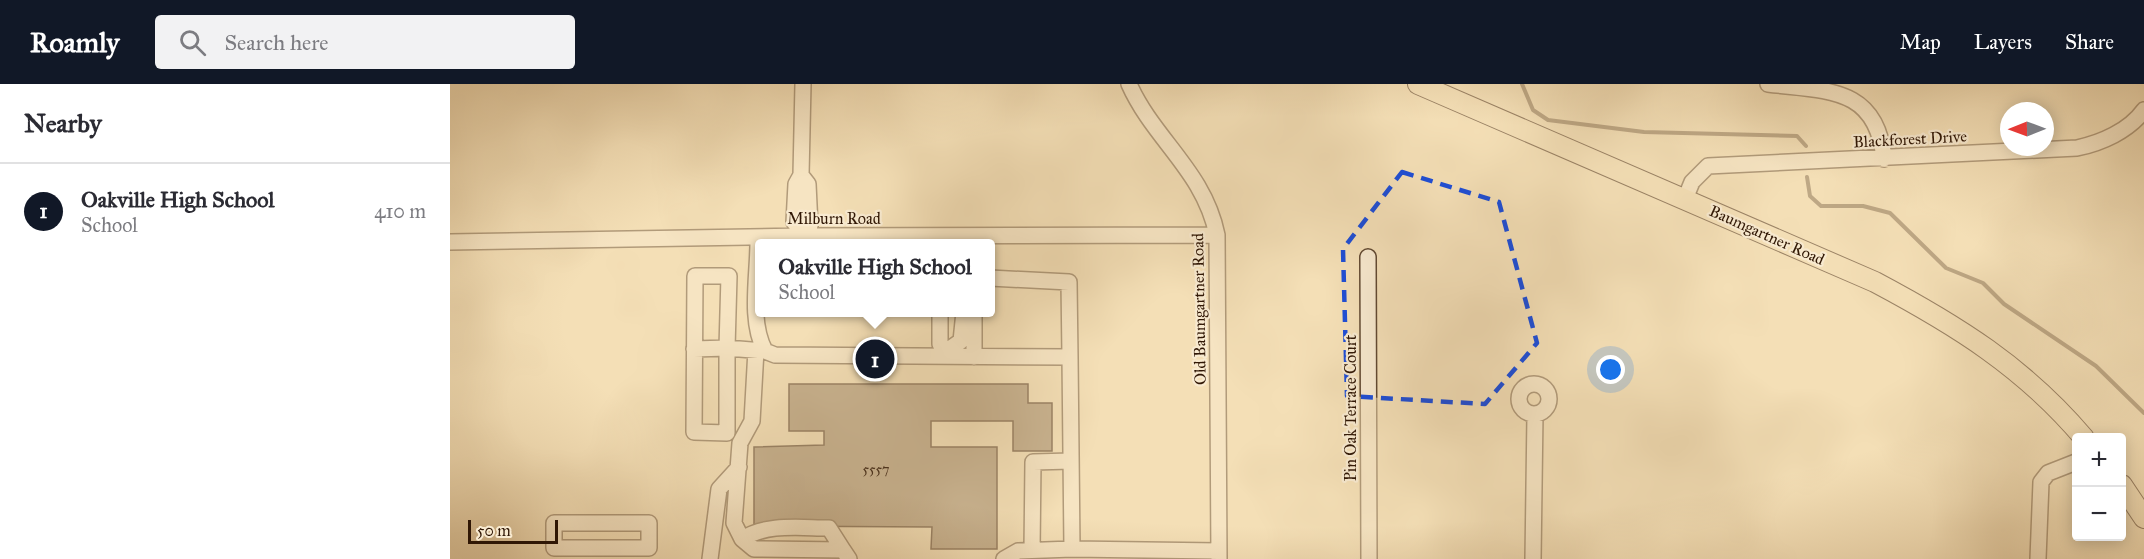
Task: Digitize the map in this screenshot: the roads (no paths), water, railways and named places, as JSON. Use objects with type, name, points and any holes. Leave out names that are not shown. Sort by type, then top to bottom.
[{"type":"main road","name":"Baumgartner Road","points":[[1418,84],[1875,282],[1938,315],[2001,359],[2037,389],[2079,433]]},
{"type":"main road","points":[[2122,487],[2144,518]]},
{"type":"street","points":[[802,234],[810,226],[808,184],[801,174],[803,84]]},
{"type":"street","name":"Old Baumgartner Road","points":[[1129,84],[1148,116],[1207,199],[1217,235],[1219,555]]},
{"type":"street","points":[[1768,84],[1827,90],[1850,98],[1863,106],[1872,117],[1883,142],[1884,159]]},
{"type":"street","name":"Blackforest Drive","points":[[1685,199],[1692,182],[1708,166],[1884,159],[2094,145],[2131,123],[2144,110]]},
{"type":"street","name":"Milburn Road","points":[[450,242],[758,237],[802,234],[962,239],[1217,235]]},
{"type":"street","name":"Pin Oak Terrace Court","points":[[1368,257],[1369,559]]},
{"type":"street","points":[[695,276],[729,276],[728,348],[727,433],[694,432],[695,276]]},
{"type":"street","points":[[995,278],[1070,282],[1072,549]]},
{"type":"street","points":[[757,317],[761,350],[752,421],[740,443],[735,523],[742,539],[754,549],[846,555]]},
{"type":"street","points":[[940,317],[942,348],[956,347],[960,341],[963,317]]},
{"type":"street","points":[[974,317],[974,357]]},
{"type":"street","points":[[694,349],[761,350],[775,355],[1070,357]]},
{"type":"street","points":[[1533,559],[1535,414]]},
{"type":"street","points":[[1032,550],[1033,462],[1071,461]]},
{"type":"street","points":[[2038,559],[2041,482],[2048,473],[2072,464]]},
{"type":"street","points":[[710,559],[719,489],[739,466]]},
{"type":"street","points":[[554,523],[649,523],[649,548],[619,554],[554,548],[554,523]]},
{"type":"street","points":[[742,539],[755,530],[829,528],[846,555]]},
{"type":"street","points":[[1004,559],[1018,551],[1072,549],[1219,555]]},
{"type":"waterway","points":[[1522,84],[1533,110],[1548,120],[1644,132],[1797,136],[1806,146]]},
{"type":"waterway","points":[[1807,177],[1810,196],[1821,206],[1863,206],[1890,213],[1946,268],[1983,283],[2004,304],[2096,366],[2144,413]]},
{"type":"place","name":"Oakville High School","points":[[875,359]]}]
